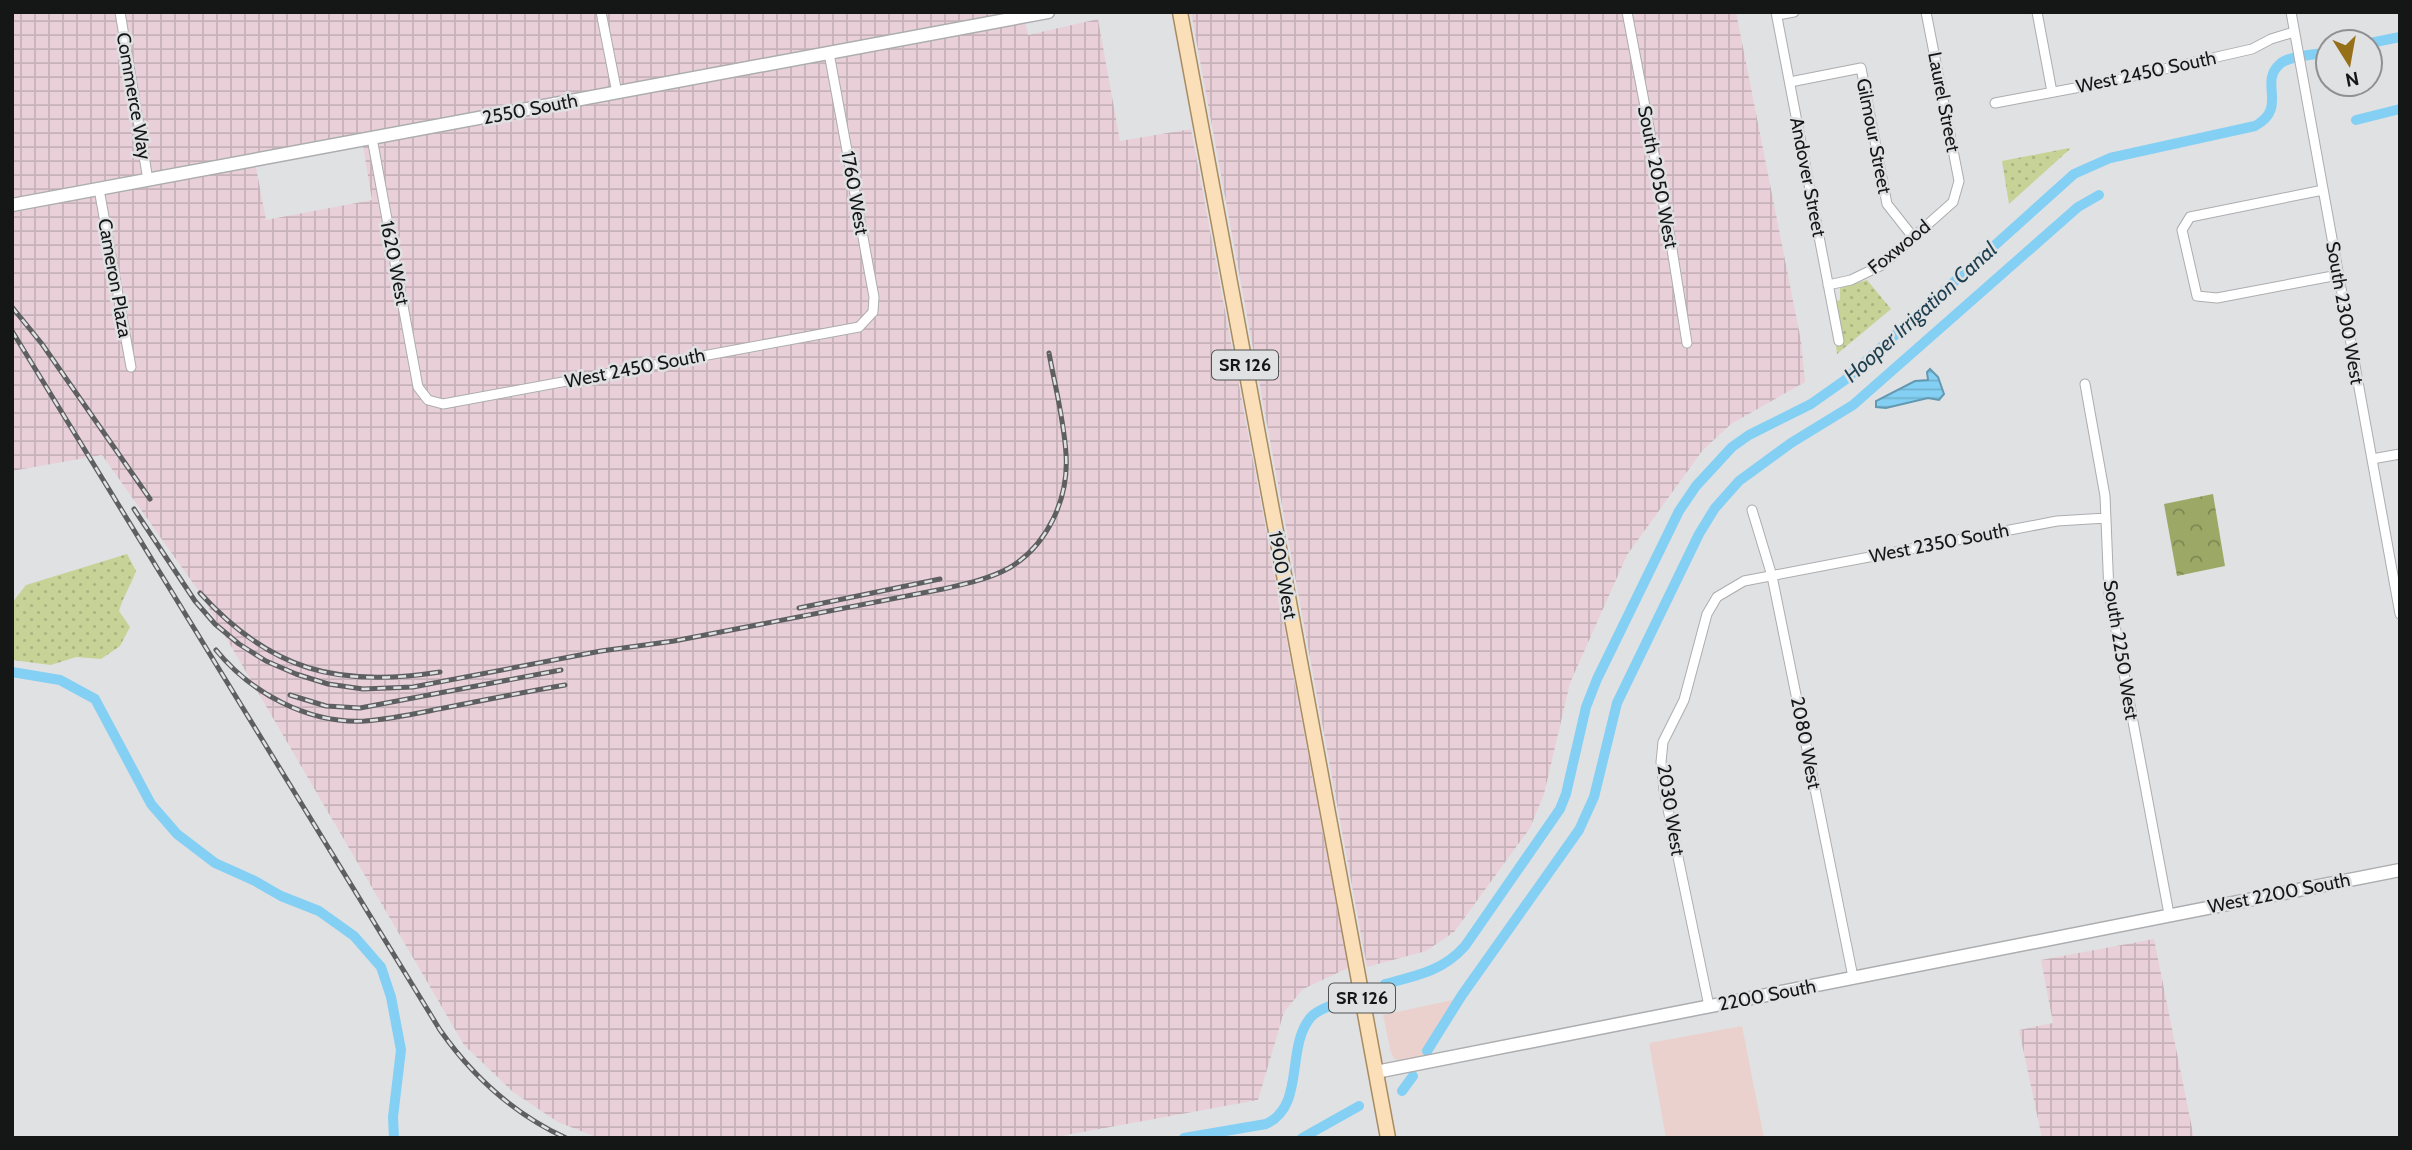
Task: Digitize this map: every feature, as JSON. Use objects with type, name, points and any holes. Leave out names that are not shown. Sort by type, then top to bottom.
[{"type":"main road","name":"2550 South","points":[[12,205],[1048,12]]},
{"type":"main road","name":"1900 West","points":[[1180,12],[1388,1138]]},
{"type":"main road","name":"West 2200 South","points":[[2163,915],[2400,870]]},
{"type":"main road","name":"2200 South","points":[[1376,1072],[2163,915]]},
{"type":"street","name":"Commerce Way","points":[[120,12],[148,180]]},
{"type":"street","points":[[601,12],[617,93]]},
{"type":"street","name":"South 2050 West","points":[[1627,12],[1672,246],[1687,342]]},
{"type":"street","points":[[1777,14],[1794,12]]},
{"type":"street","name":"Laurel Street","points":[[1926,12],[1959,181],[1958,192]]},
{"type":"street","points":[[2037,12],[2052,92]]},
{"type":"street","name":"South 2300 West","points":[[2291,12],[2400,614]]},
{"type":"street","name":"Andover Street","points":[[1777,14],[1839,341]]},
{"type":"street","name":"West 2450 South","points":[[1995,103],[2107,82],[2252,49],[2271,39],[2294,32]]},
{"type":"street","name":"1760 West","points":[[829,53],[874,297],[873,312],[859,327]]},
{"type":"street","name":"Gilmour Street","points":[[1790,82],[1861,68],[1887,204],[1913,237]]},
{"type":"street","name":"1620 West","points":[[372,138],[418,387]]},
{"type":"street","name":"Cameron Plaza","points":[[99,189],[131,367]]},
{"type":"street","points":[[2323,190],[2190,217],[2182,230],[2197,296],[2217,298],[2337,275]]},
{"type":"street","name":"Foxwood","points":[[1828,285],[1852,280],[1882,265],[1954,202],[1958,192]]},
{"type":"street","name":"West 2450 South","points":[[418,387],[428,400],[443,404],[859,327]]},
{"type":"street","name":"South 2250 West","points":[[2085,384],[2105,496],[2109,593],[2163,915]]},
{"type":"street","points":[[2372,459],[2400,454]]},
{"type":"street","name":"2080 West","points":[[1752,510],[1772,576],[1853,977]]},
{"type":"street","name":"West 2350 South","points":[[1772,576],[2057,521],[2106,518]]},
{"type":"street","name":"2030 West","points":[[1709,1006],[1664,790],[1661,762],[1663,742],[1684,700],[1707,614],[1717,597],[1744,581],[1772,576]]},
{"type":"shaded area","points":[[12,12],[1023,12],[1028,35],[1098,19],[1120,141],[1191,129],[1348,968],[1303,989],[1284,1012],[1258,1100],[1050,1138],[599,1138],[558,1122],[513,1092],[464,1045],[200,593],[102,455],[12,471]],"holes":[[[363,146],[372,200],[266,220],[256,167]]]},
{"type":"shaded area","points":[[1191,12],[1736,12],[1801,341],[1805,382],[1731,424],[1702,451],[1627,555],[1570,683],[1544,794],[1530,828],[1454,932],[1426,951],[1367,967]]},
{"type":"shaded area","points":[[2154,939],[2194,1138],[2042,1138],[2019,1030],[2053,1023],[2041,960]]},
{"type":"shaded area","points":[[1457,999],[1421,1058],[1403,1061],[1394,1059],[1383,1015]]},
{"type":"shaded area","points":[[1742,1026],[1764,1138],[1666,1138],[1649,1043]]},
{"type":"green space","points":[[2070,149],[2009,204],[2002,161]]},
{"type":"green space","points":[[1867,280],[1891,309],[1837,354],[1836,346],[1844,341],[1836,301],[1840,300],[1840,288]]},
{"type":"green space","points":[[2213,494],[2225,566],[2177,576],[2164,504]]},
{"type":"green space","points":[[127,554],[136,571],[119,611],[130,627],[120,646],[101,659],[76,657],[51,665],[12,660],[12,603],[26,585]]},
{"type":"water","points":[[1930,369],[1938,377],[1944,394],[1939,400],[1928,398],[1886,408],[1876,407],[1876,401],[1915,381],[1928,380],[1927,372]]},
{"type":"waterway","name":"Hooper Irrigation Canal","points":[[2384,40],[2400,37]]},
{"type":"waterway","name":"Hooper Irrigation Canal","points":[[1385,984],[1438,967],[1457,954],[1560,809],[1566,794],[1586,707],[1597,679],[1679,511],[1696,486],[1732,447],[1749,435],[1811,404],[1845,380],[2074,174],[2110,158],[2255,126],[2265,119],[2270,111],[2274,71],[2284,61],[2314,54]]},
{"type":"waterway","points":[[2356,120],[2400,109]]},
{"type":"waterway","points":[[1427,1051],[1462,995],[1579,830],[1594,797],[1617,703],[1699,534],[1715,508],[1739,481],[1791,443],[1853,405],[2078,207],[2099,195]]},
{"type":"waterway","points":[[12,672],[60,680],[95,699],[151,804],[177,834],[215,863],[281,896],[319,911],[354,936],[381,967],[391,997],[401,1050],[393,1117],[394,1138]]},
{"type":"waterway","name":"Hooper Irrigation Canal","points":[[1184,1138],[1266,1124],[1278,1115],[1291,1090],[1303,1029],[1313,1015],[1334,1004]]},
{"type":"waterway","points":[[1402,1091],[1413,1076]]},
{"type":"waterway","points":[[1302,1138],[1359,1106]]},
{"type":"railway","points":[[12,307],[42,344],[150,499]]},
{"type":"railway","points":[[12,331],[440,1030],[466,1063],[496,1093],[529,1118],[566,1138]]},
{"type":"railway","points":[[134,509],[195,601],[215,624],[239,644],[266,661],[328,684],[363,689],[413,687],[601,651],[674,641],[943,589],[985,578],[1009,568],[1035,547],[1045,533],[1060,503],[1064,487],[1065,441],[1049,353]]},
{"type":"railway","points":[[799,608],[940,579]]},
{"type":"railway","points":[[200,593],[253,640],[308,668],[338,675],[369,677],[440,672]]},
{"type":"railway","points":[[216,650],[246,680],[282,703],[302,711],[344,721],[395,717],[565,685]]},
{"type":"railway","points":[[290,695],[326,706],[360,708],[561,670]]}]
